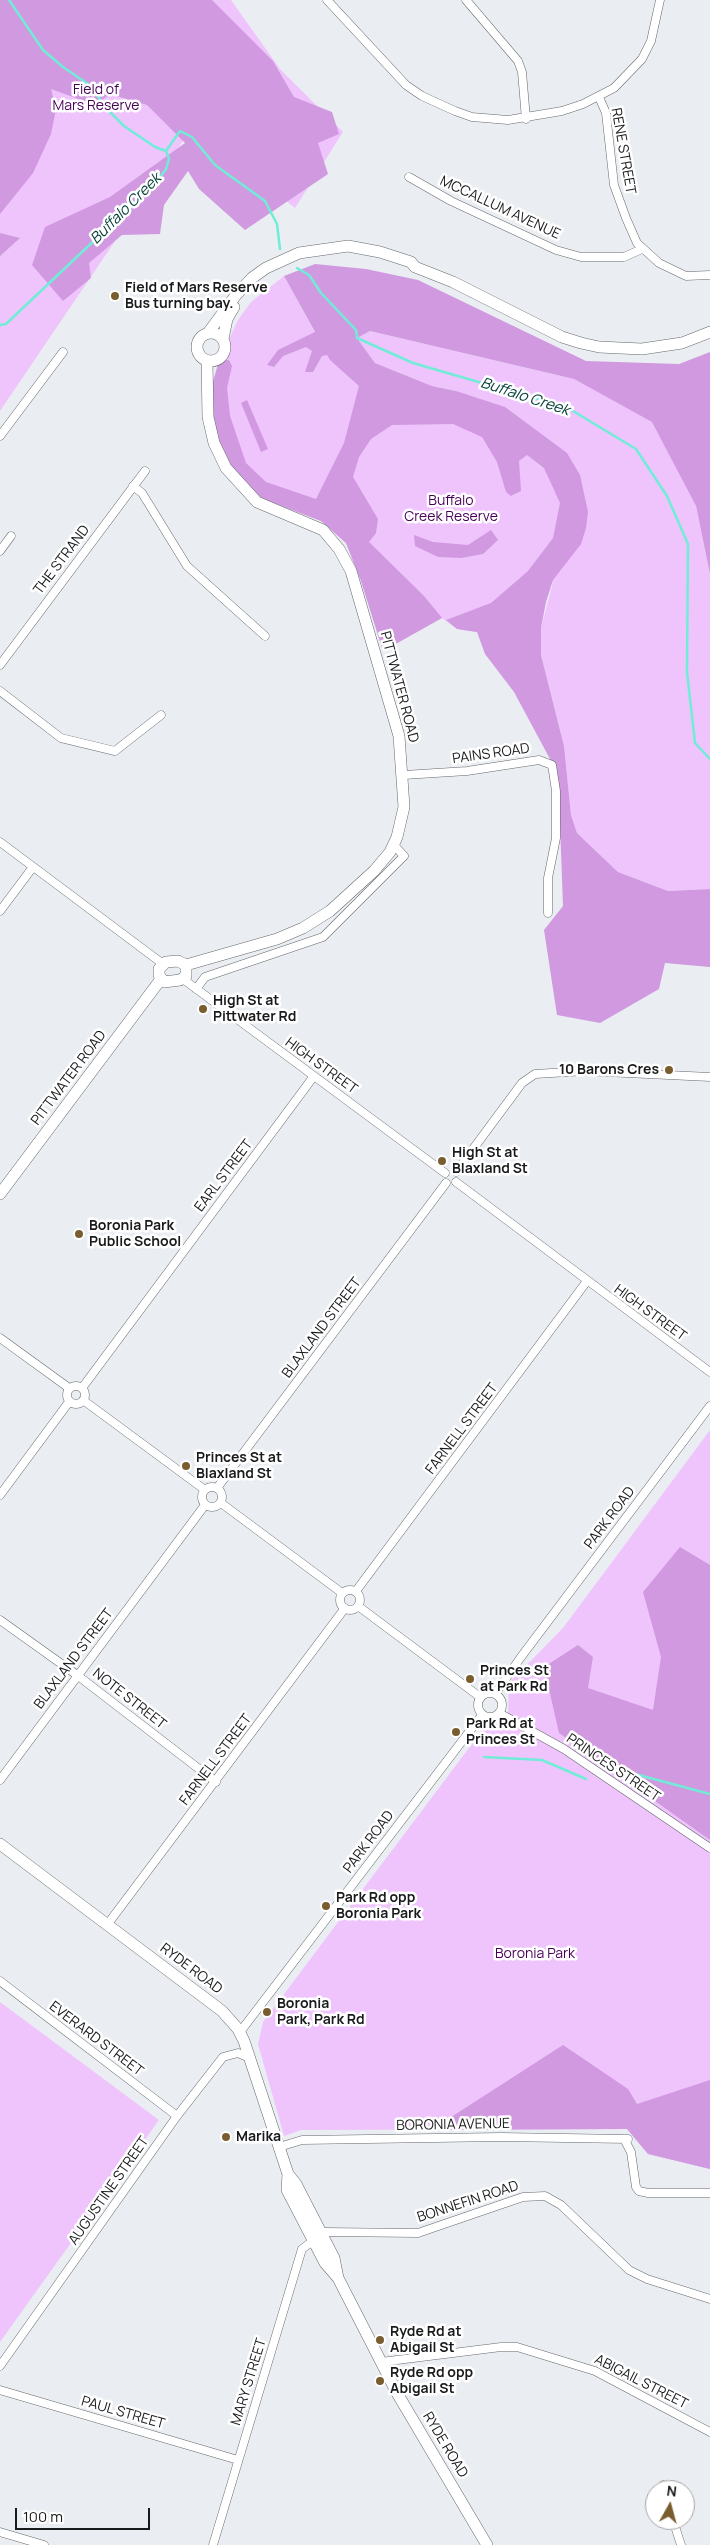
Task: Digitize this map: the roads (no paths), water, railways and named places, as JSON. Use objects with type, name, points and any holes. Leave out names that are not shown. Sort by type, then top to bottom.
[{"type":"main road","points":[[415,267],[409,269],[379,258],[349,252],[316,254],[294,259],[258,280],[230,312],[223,339],[225,347],[222,355],[216,360],[207,361],[198,353],[197,345],[200,337],[208,333],[252,278],[282,259],[299,253],[348,246],[380,252],[410,262],[415,267],[454,282],[562,337],[599,347],[642,350],[682,342],[710,332]]},
{"type":"main road","points":[[505,309],[507,314],[534,330],[575,347],[598,352],[628,355],[656,353],[679,350],[710,338]]},
{"type":"main road","points":[[208,333],[216,334],[223,339]]},
{"type":"main road","name":"PITTWATER ROAD","points":[[186,965],[261,944],[290,934],[317,920],[342,901],[374,871],[394,845],[404,807],[404,775],[399,736],[351,571],[339,549],[323,530],[257,502],[226,468],[214,443],[208,417],[207,361]]},
{"type":"main road","points":[[178,961],[186,965],[186,976],[182,979],[168,982],[161,979],[159,968],[163,964],[178,961]]},
{"type":"main road","name":"PITTWATER ROAD","points":[[0,1194],[161,979]]},
{"type":"main road","name":"RYDE ROAD","points":[[0,1844],[222,2011],[240,2032],[288,2174],[296,2184],[317,2237],[334,2258],[338,2278],[381,2362],[487,2545]]},
{"type":"street","points":[[327,0],[392,72],[422,96],[472,116],[508,120],[526,119],[562,111],[599,97],[627,77],[642,59],[651,41],[660,0]]},
{"type":"street","points":[[466,0],[518,61],[522,72],[526,119]]},
{"type":"street","name":"RENE STREET","points":[[599,97],[606,113],[614,185],[626,218],[642,249],[659,263],[686,276],[710,275]]},
{"type":"street","name":"MCCALLUM AVENUE","points":[[409,176],[451,201],[556,250],[581,257],[624,257],[642,249]]},
{"type":"street","points":[[0,436],[63,352]]},
{"type":"street","name":"THE STRAND","points":[[0,665],[144,471]]},
{"type":"street","points":[[133,486],[142,493],[187,566],[265,636]]},
{"type":"street","points":[[0,551],[11,536]]},
{"type":"street","points":[[0,691],[61,738],[115,751],[161,715]]},
{"type":"street","name":"PAINS ROAD","points":[[404,775],[467,771],[539,760],[552,765],[556,791],[556,838],[548,878],[548,913]]},
{"type":"street","points":[[0,842],[163,964]]},
{"type":"street","points":[[196,989],[205,977],[323,937],[404,856],[394,845]]},
{"type":"street","points":[[0,911],[34,866]]},
{"type":"street","name":"HIGH STREET","points":[[182,979],[445,1173]]},
{"type":"street","points":[[456,1172],[522,1083],[535,1074],[585,1071],[710,1077]]},
{"type":"street","name":"EARL STREET","points":[[82,1388],[314,1076]]},
{"type":"street","points":[[450,1170],[456,1172],[458,1176],[456,1182],[450,1185],[446,1183],[444,1179],[445,1173],[450,1170]]},
{"type":"street","name":"HIGH STREET","points":[[456,1182],[710,1372]]},
{"type":"street","name":"BLAXLAND STREET","points":[[217,1488],[446,1183]]},
{"type":"street","name":"FARNELL STREET","points":[[356,1591],[587,1281]]},
{"type":"street","points":[[0,1338],[69,1388]]},
{"type":"street","points":[[74,1385],[82,1388],[85,1394],[83,1400],[75,1404],[70,1402],[66,1397],[69,1388],[74,1385]]},
{"type":"street","points":[[83,1400],[205,1490]]},
{"type":"street","points":[[0,1495],[70,1402]]},
{"type":"street","name":"PARK ROAD","points":[[495,1694],[520,1656],[710,1406]]},
{"type":"street","points":[[212,1487],[217,1488],[222,1495],[221,1503],[214,1508],[206,1505],[202,1498],[205,1490],[212,1487]]},
{"type":"street","points":[[221,1503],[342,1593]]},
{"type":"street","name":"BLAXLAND STREET","points":[[0,1780],[206,1505]]},
{"type":"street","points":[[350,1589],[356,1591],[360,1597],[358,1606],[353,1609],[345,1608],[340,1601],[342,1593],[350,1589]]},
{"type":"street","points":[[358,1606],[480,1697]]},
{"type":"street","name":"FARNELL STREET","points":[[107,1925],[345,1608]]},
{"type":"street","name":"NOTE STREET","points":[[0,1620],[77,1675],[216,1782]]},
{"type":"street","points":[[486,1693],[495,1694],[502,1701],[499,1713],[493,1717],[482,1715],[478,1708],[480,1697],[486,1693]]},
{"type":"street","name":"PRINCES STREET","points":[[499,1713],[564,1749],[710,1848]]},
{"type":"street","name":"PARK ROAD","points":[[240,2032],[482,1715]]},
{"type":"street","name":"EVERARD STREET","points":[[0,1981],[177,2116]]},
{"type":"street","name":"AUGUSTINE STREET","points":[[0,2366],[177,2116],[223,2057],[238,2053],[250,2059]]},
{"type":"street","name":"BORONIA AVENUE","points":[[279,2147],[302,2140],[501,2137],[626,2138],[631,2152],[636,2187],[639,2191],[648,2193],[710,2192]]},
{"type":"street","name":"BONNEFIN ROAD","points":[[317,2237],[324,2232],[418,2233],[523,2197],[545,2196],[561,2205],[629,2270],[647,2279],[710,2299]]},
{"type":"street","name":"MARY STREET","points":[[213,2545],[302,2249],[317,2237]]},
{"type":"street","name":"ABIGAIL STREET","points":[[381,2362],[501,2347],[517,2347],[595,2371],[710,2432]]},
{"type":"street","name":"PAUL STREET","points":[[0,2390],[238,2460]]},
{"type":"street","points":[[676,2530],[681,2545]]},
{"type":"street","points":[[0,2532],[44,2545]]},
{"type":"waterway","points":[[9,0],[43,50],[63,67],[88,84],[110,112],[124,126],[155,147],[166,151]]},
{"type":"waterway","name":"Buffalo Creek","points":[[166,151],[180,131],[192,137],[215,165],[265,201],[277,224],[280,249]]},
{"type":"waterway","name":"Buffalo Creek","points":[[0,325],[6,324],[157,181],[166,169],[169,159],[166,151]]},
{"type":"waterway","name":"Buffalo Creek","points":[[297,268],[309,275],[321,293],[356,330],[357,338],[413,363],[568,408],[636,449],[667,496],[688,544],[687,672],[695,743],[710,759]]},
{"type":"waterway","points":[[484,1757],[542,1760],[586,1779]]},
{"type":"waterway","points":[[605,1766],[710,1794]]},
{"type":"place","name":"Field of Mars Reserve Bus turning bay.","points":[[115,296]]},
{"type":"place","name":"High St at Pittwater Rd","points":[[203,1009]]},
{"type":"place","name":"10 Barons Cres","points":[[669,1070]]},
{"type":"place","name":"High St at Blaxland St","points":[[442,1161]]},
{"type":"place","name":"Boronia Park Public School","points":[[79,1234]]},
{"type":"place","name":"Princes St at Blaxland St","points":[[186,1466]]},
{"type":"place","name":"Princes St at Park Rd","points":[[470,1679]]},
{"type":"place","name":"Park Rd at Princes St","points":[[456,1732]]},
{"type":"place","name":"Park Rd opp Boronia Park","points":[[326,1906]]},
{"type":"place","name":"Boronia Park, Park Rd","points":[[267,2012]]},
{"type":"place","name":"Marika","points":[[226,2137]]},
{"type":"place","name":"Ryde Rd at Abigail St","points":[[380,2340]]},
{"type":"place","name":"Ryde Rd opp Abigail St","points":[[380,2381]]},
{"type":"park label","name":"Field of Mars Reserve","points":[[96,98]]},
{"type":"park label","name":"Buffalo Creek Reserve","points":[[451,510]]},
{"type":"park label","name":"Boronia Park","points":[[535,1954]]}]
